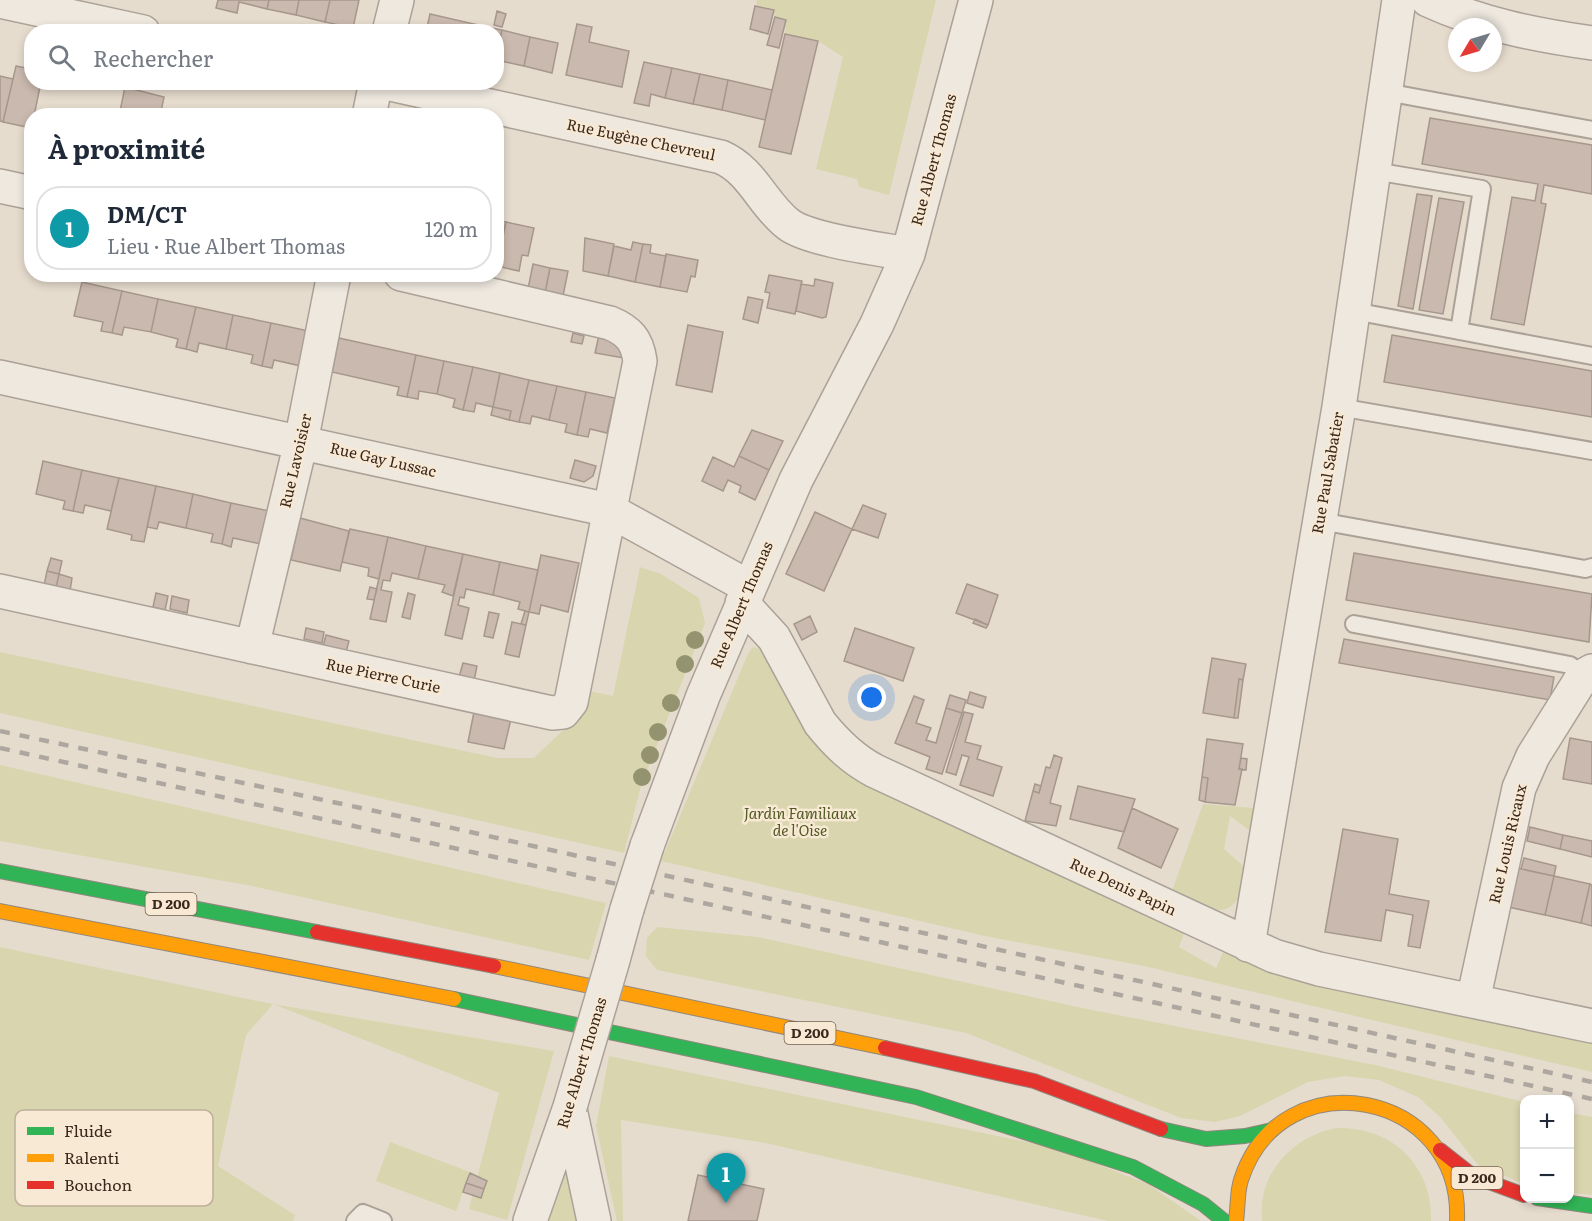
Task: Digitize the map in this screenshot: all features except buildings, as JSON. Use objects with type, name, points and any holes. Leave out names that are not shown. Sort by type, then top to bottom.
[{"type":"main road","name":"D 200","points":[[0,871],[487,965],[951,1062],[1034,1082],[1160,1129],[1206,1139],[1272,1130]]},
{"type":"main road","points":[[0,911],[550,1017],[916,1097],[1133,1167],[1181,1191],[1224,1221]]},
{"type":"main road","points":[[1236,1221],[1236,1205],[1241,1177],[1253,1152],[1272,1130],[1309,1108],[1351,1101],[1379,1107],[1399,1115],[1417,1127],[1437,1148],[1455,1188],[1457,1221]]},
{"type":"main road","name":"D 200","points":[[1437,1148],[1473,1176],[1520,1194]]},
{"type":"main road","points":[[1572,1203],[1592,1206]]},
{"type":"street","points":[[391,24],[397,0]]},
{"type":"street","name":"Rue Albert Thomas","points":[[531,1221],[570,1107],[647,846],[745,595],[807,456],[867,345],[908,254],[976,0]]},
{"type":"street","name":"Rue Paul Sabatier","points":[[1248,945],[1339,407],[1400,0]]},
{"type":"street","points":[[1428,0],[1484,22],[1534,34],[1592,43]]},
{"type":"street","points":[[0,1],[105,24]]},
{"type":"street","points":[[371,108],[376,90]]},
{"type":"street","name":"Rue Eugène Chevreul","points":[[415,90],[497,108]]},
{"type":"street","name":"Rue Eugène Chevreul","points":[[504,110],[721,157],[743,170],[779,215],[796,230],[908,254]]},
{"type":"street","points":[[0,186],[24,191]]},
{"type":"street","name":"Rue Lavoisier","points":[[252,647],[301,442],[332,282]]},
{"type":"street","name":"Rue Pierre Curie","points":[[0,591],[552,713],[563,712],[571,702],[640,361],[635,341],[629,333],[610,323],[435,282]]},
{"type":"street","name":"Rue Gay Lussac","points":[[0,376],[609,510],[745,595]]},
{"type":"street","name":"Rue Denis Papin","points":[[745,595],[767,628],[820,723],[852,757],[884,776],[1248,945],[1319,969],[1592,1026]]},
{"type":"street","name":"Rue Louis Ricaux","points":[[1473,1000],[1519,788],[1533,756],[1587,673]]},
{"type":"street","points":[[570,1107],[594,1221]]},
{"type":"lane","points":[[1386,92],[1592,130]]},
{"type":"lane","points":[[1374,171],[1482,189],[1459,331]]},
{"type":"lane","points":[[1354,311],[1592,356]]},
{"type":"lane","points":[[1339,407],[1592,451]]},
{"type":"lane","points":[[1320,521],[1585,569],[1592,567]]},
{"type":"lane","points":[[1354,624],[1569,664],[1587,673]]},
{"type":"lane","points":[[355,1221],[363,1213],[383,1221]]},
{"type":"green space","points":[[757,0],[936,0],[889,195],[859,187],[857,179],[816,169],[843,57],[818,41],[785,34],[786,20],[775,17],[774,10],[756,6]]},
{"type":"green space","points":[[640,567],[661,574],[699,598],[705,623],[641,786],[624,853],[0,713],[0,652],[497,758],[534,758],[581,713],[589,691],[613,696]]},
{"type":"green space","name":"Jardín Familiaux de l'Oise","points":[[753,647],[763,650],[801,725],[848,773],[1185,931],[1179,947],[1216,968],[1225,948],[1592,1040],[1592,1072],[1144,966],[985,936],[661,861],[748,654]]},
{"type":"green space","points":[[0,765],[606,903],[589,960],[252,886],[0,841]]},
{"type":"green space","points":[[1203,804],[1254,808],[1253,833],[1230,816],[1224,849],[1249,871],[1237,901],[1229,908],[1220,910],[1211,909],[1171,894]]},
{"type":"green space","points":[[657,927],[758,937],[1082,1008],[1375,1065],[1520,1101],[1520,1182],[1478,1165],[1441,1118],[1418,1097],[1379,1080],[1344,1076],[1308,1082],[1240,1116],[1215,1122],[1181,1118],[966,1033],[657,970],[646,956],[647,938]]},
{"type":"green space","points":[[0,947],[273,1004],[246,1035],[218,1166],[295,1215],[293,1221],[0,1221]]},
{"type":"green space","points":[[274,1004],[554,1051],[507,1220],[469,1209],[499,1093]]},
{"type":"green space","points":[[609,1056],[1056,1148],[1148,1184],[1201,1221],[1108,1221],[765,1143],[621,1120],[623,1221],[617,1221],[596,1126]]},
{"type":"green space","points":[[1574,1114],[1592,1117],[1592,1195],[1574,1193]]},
{"type":"green space","points":[[1336,1128],[1356,1129],[1374,1134],[1391,1142],[1405,1153],[1416,1166],[1425,1183],[1430,1201],[1431,1221],[1262,1221],[1265,1188],[1281,1160],[1305,1140]]},
{"type":"green space","points":[[390,1142],[470,1172],[456,1211],[376,1181]]},
{"type":"green space","points":[[568,1166],[584,1221],[549,1221]]},
{"type":"railway","points":[[0,731],[403,817],[1592,1082]]},
{"type":"railway","points":[[0,748],[1592,1099]]},
{"type":"traffic: fast","points":[[0,871],[317,932]]},
{"type":"traffic: fast","points":[[454,999],[916,1097]]},
{"type":"traffic: fast","points":[[916,1097],[1133,1167],[1203,1204],[1224,1221]]},
{"type":"traffic: fast","points":[[1161,1129],[1206,1139],[1245,1136],[1272,1130]]},
{"type":"traffic: fast","points":[[1571,1203],[1592,1206]]},
{"type":"traffic: slow","points":[[0,911],[454,999]]},
{"type":"traffic: slow","points":[[494,966],[885,1048]]},
{"type":"traffic: slow","points":[[1236,1221],[1241,1180],[1262,1141],[1292,1116],[1329,1104],[1366,1105],[1402,1118],[1431,1142],[1451,1177],[1457,1221]]},
{"type":"traffic: jam","points":[[317,932],[494,966]]},
{"type":"traffic: jam","points":[[885,1048],[1034,1081],[1161,1129]]},
{"type":"traffic: jam","points":[[1440,1150],[1473,1176],[1520,1194]]},
{"type":"place","name":"DM/CT","points":[[726,1203]]}]
